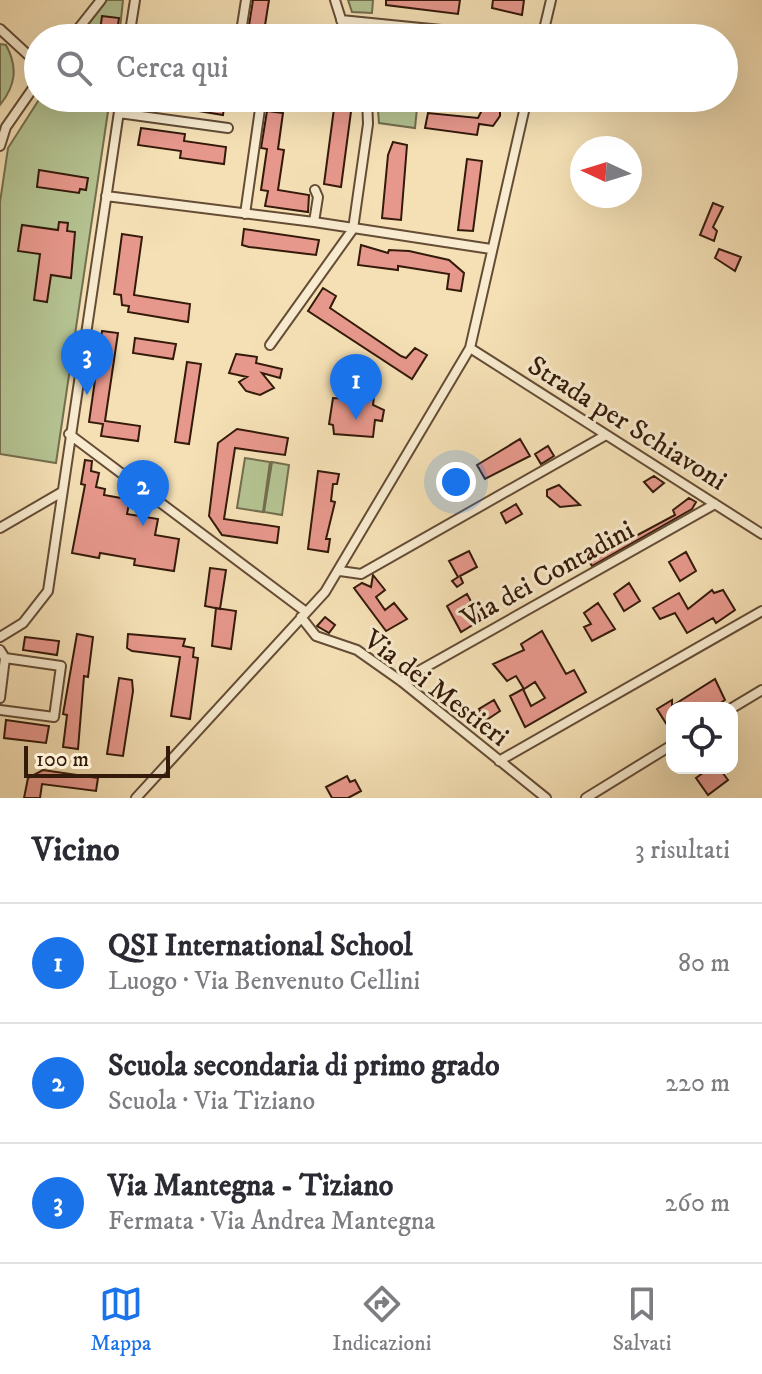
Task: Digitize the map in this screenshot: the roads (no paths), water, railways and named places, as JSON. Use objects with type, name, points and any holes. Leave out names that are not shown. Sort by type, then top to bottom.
[{"type":"street","points":[[82,24],[101,0]]},
{"type":"street","points":[[131,24],[135,0]]},
{"type":"street","points":[[242,24],[246,0]]},
{"type":"street","points":[[335,0],[342,24]]},
{"type":"street","points":[[545,24],[551,0]]},
{"type":"street","points":[[341,20],[381,24]]},
{"type":"street","points":[[0,29],[24,51]]},
{"type":"street","points":[[0,146],[6,127],[24,101]]},
{"type":"street","points":[[245,214],[260,112]]},
{"type":"street","points":[[270,345],[353,229],[368,112]]},
{"type":"street","points":[[140,796],[340,571],[470,348],[524,112]]},
{"type":"street","points":[[0,637],[23,623],[48,591],[119,113],[228,128]]},
{"type":"street","points":[[314,222],[318,197],[315,190]]},
{"type":"street","points":[[106,196],[314,222],[491,249]]},
{"type":"street","name":"Strada per Schiavoni","points":[[470,348],[762,534]]},
{"type":"street","name":"Via dei Mestieri","points":[[69,434],[304,614],[316,636],[357,650],[401,681],[546,798]]},
{"type":"street","points":[[340,571],[361,574],[606,435]]},
{"type":"street","points":[[0,528],[62,492]]},
{"type":"street","name":"Via dei Contadini","points":[[401,681],[715,504]]},
{"type":"street","points":[[499,761],[762,611]]},
{"type":"street","points":[[0,698],[2,654],[61,666],[54,717],[0,710]]},
{"type":"street","points":[[738,704],[762,690]]},
{"type":"street","points":[[586,798],[666,749]]},
{"type":"place","name":"Via Mantegna - Tiziano","points":[[87,395]]},
{"type":"place","name":"QSI International School","points":[[356,420]]},
{"type":"place","name":"Scuola secondaria di primo grado","points":[[143,526]]}]
